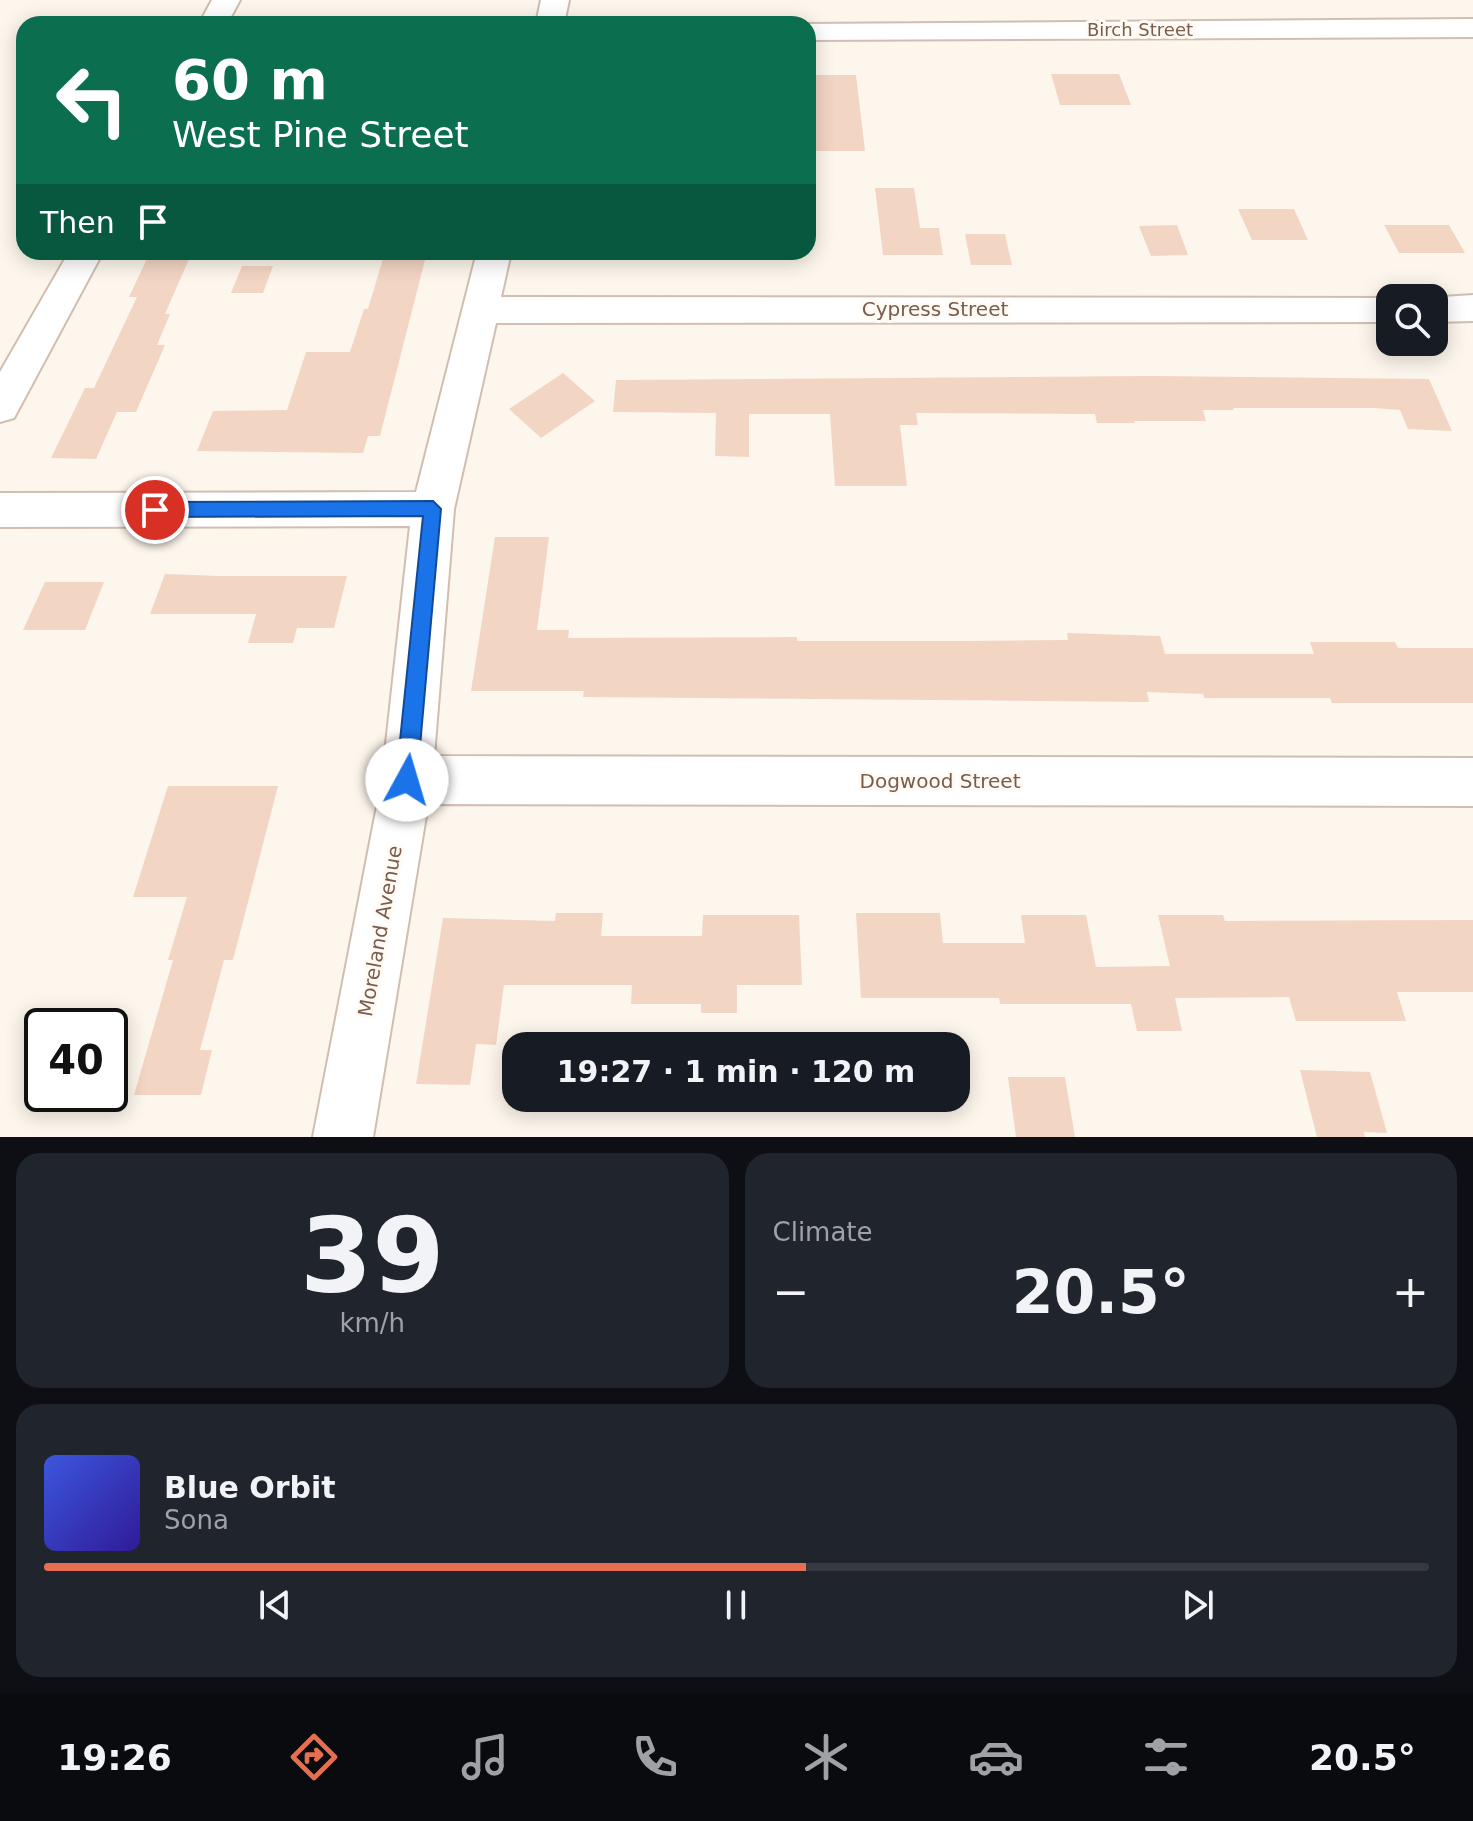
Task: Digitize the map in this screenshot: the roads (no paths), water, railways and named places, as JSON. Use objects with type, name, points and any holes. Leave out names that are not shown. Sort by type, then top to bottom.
[{"type":"street","name":"Birch Street","points":[[816,31],[1473,28]]},
{"type":"street","points":[[0,407],[82,260]]},
{"type":"street","name":"Moreland Avenue","points":[[343,1137],[407,780],[433,509],[492,260]]},
{"type":"street","points":[[1448,309],[1473,308]]},
{"type":"street","name":"Cypress Street","points":[[480,310],[1376,309]]},
{"type":"street","points":[[0,510],[433,509]]},
{"type":"street","name":"Dogwood Street","points":[[407,780],[1473,782]]}]
